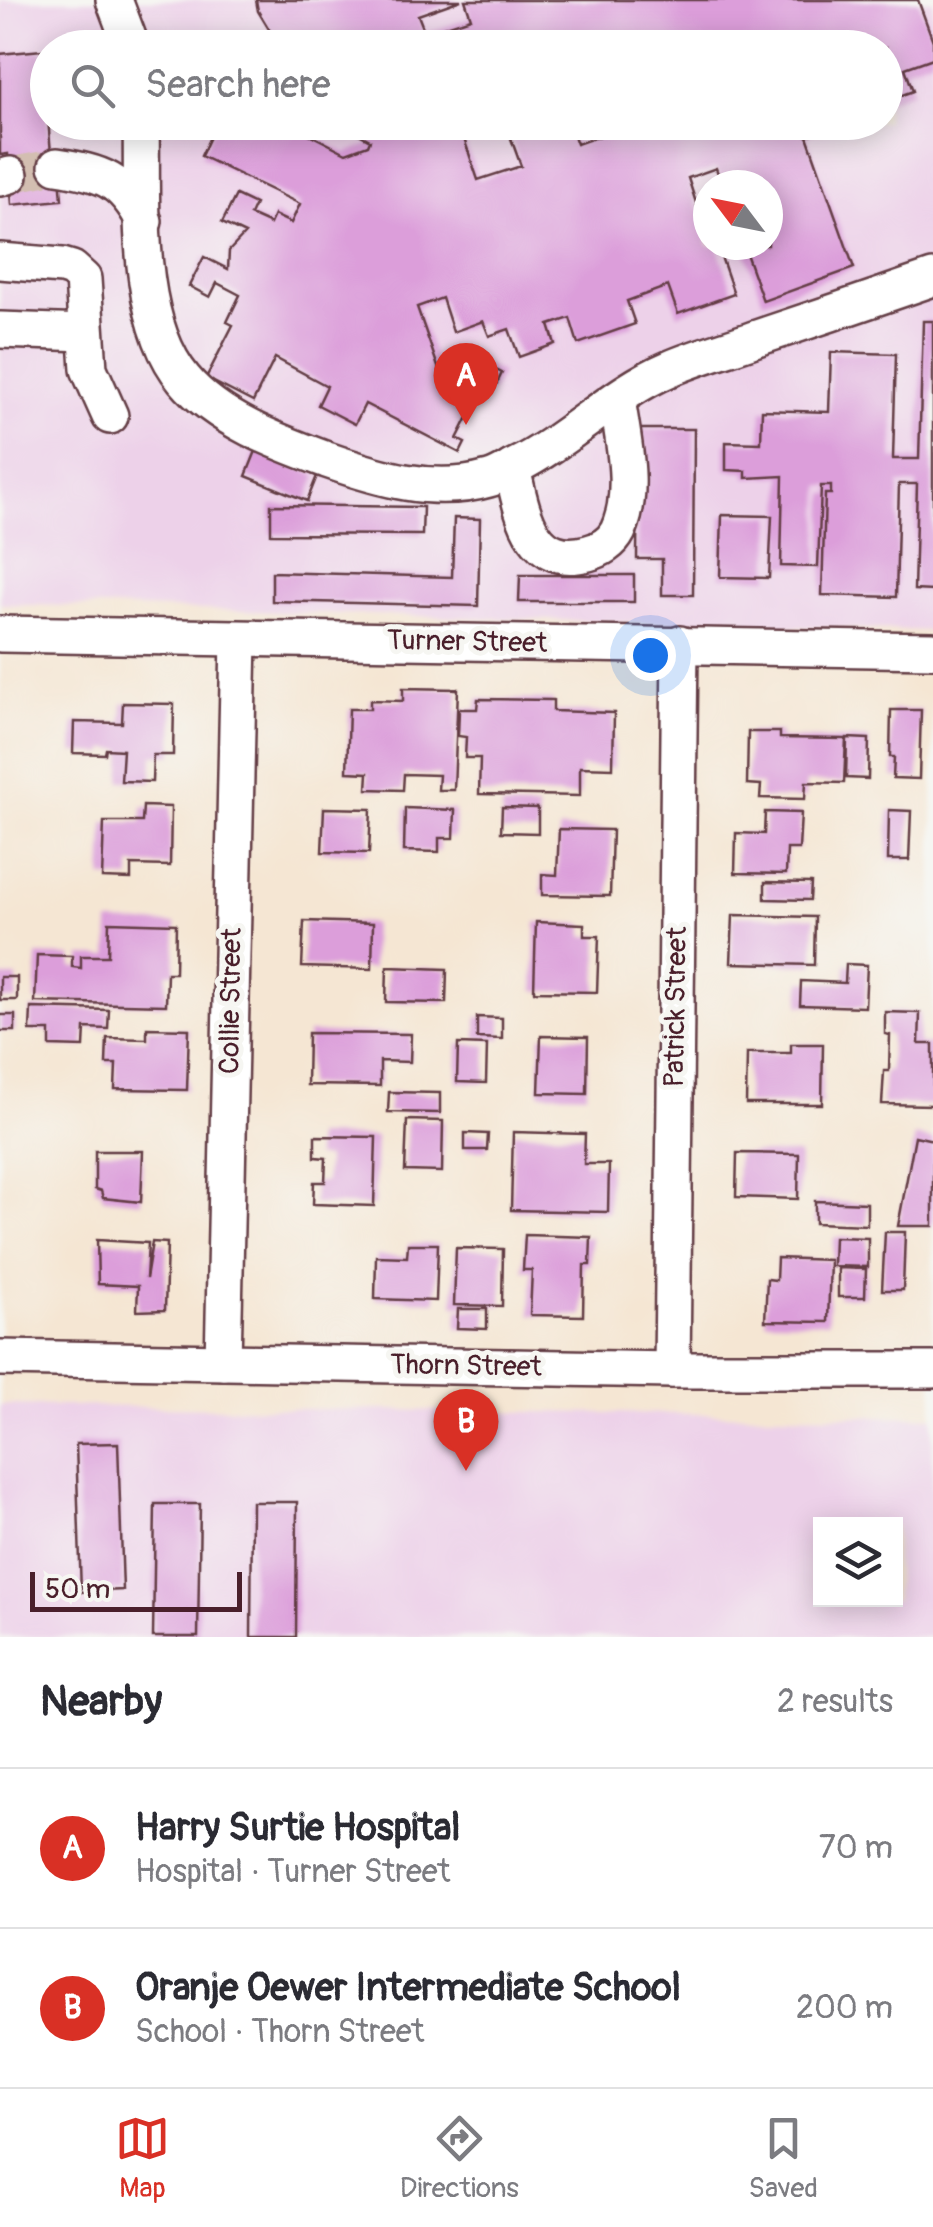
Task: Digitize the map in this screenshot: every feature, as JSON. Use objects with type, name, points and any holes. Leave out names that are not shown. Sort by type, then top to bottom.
[{"type":"street","points":[[114,0],[125,30]]},
{"type":"street","points":[[142,140],[144,222],[154,318],[169,358],[185,380],[242,423],[299,449],[394,481],[438,486],[490,479],[552,448],[669,368],[933,278]]},
{"type":"street","points":[[58,166],[101,174],[119,186],[144,222]]},
{"type":"street","points":[[0,260],[62,266],[78,272],[85,284],[91,376],[110,416]]},
{"type":"street","points":[[0,330],[86,332]]},
{"type":"street","points":[[512,468],[530,532],[545,549],[561,556],[602,549],[618,534],[626,502],[626,462],[617,400]]},
{"type":"street","name":"Turner Street","points":[[0,634],[933,650]]},
{"type":"street","name":"Collie Street","points":[[223,1362],[239,640]]},
{"type":"street","name":"Patrick Street","points":[[672,1370],[680,644]]},
{"type":"street","name":"Thorn Street","points":[[0,1358],[672,1370],[933,1370]]},
{"type":"shaded area","points":[[0,0],[933,0],[933,631],[0,604]]},
{"type":"shaded area","points":[[0,1405],[933,1417],[933,1637],[0,1637]]},
{"type":"building","points":[[256,0],[461,0],[418,15],[424,30],[270,30]]},
{"type":"building","points":[[465,0],[918,0],[933,41],[933,58],[905,68],[913,91],[903,95],[903,30],[434,30],[471,18]]},
{"type":"building","points":[[30,51],[30,140],[50,140],[53,176],[60,175],[62,200],[12,205],[8,154],[0,155],[0,54]]},
{"type":"building","points":[[209,140],[321,140],[346,153],[368,145],[370,140],[464,140],[478,180],[521,166],[512,140],[576,140],[577,144],[588,140],[808,140],[854,268],[763,301],[748,260],[783,260],[783,170],[693,170],[693,176],[688,178],[693,194],[693,260],[722,260],[734,294],[678,314],[668,286],[627,301],[635,324],[578,344],[570,318],[549,325],[555,344],[519,357],[509,329],[489,336],[483,321],[453,332],[442,298],[417,307],[444,384],[460,352],[502,373],[492,393],[483,388],[457,439],[465,443],[460,453],[365,404],[355,424],[318,405],[327,386],[275,358],[253,402],[206,378],[233,325],[227,322],[240,295],[217,283],[210,297],[189,286],[204,257],[228,269],[229,251],[245,234],[222,223],[236,195],[255,204],[250,215],[270,224],[274,215],[291,223],[300,204],[201,156]]},
{"type":"building","points":[[923,321],[933,321],[933,591],[914,590],[917,484],[899,484],[896,597],[822,595],[825,494],[831,494],[831,486],[821,486],[818,567],[781,566],[783,476],[746,478],[746,471],[726,470],[726,442],[761,443],[762,410],[829,412],[831,352],[896,354],[893,459],[919,459]]},
{"type":"building","points":[[638,429],[694,429],[693,595],[662,595],[662,559],[637,559]]},
{"type":"building","points":[[256,451],[317,476],[307,501],[246,476]]},
{"type":"building","points":[[271,505],[423,507],[422,535],[271,534]]},
{"type":"building","points":[[722,515],[772,516],[769,578],[720,577]]},
{"type":"building","points":[[454,518],[480,519],[478,606],[272,601],[272,572],[452,577]]},
{"type":"building","points":[[520,575],[634,575],[634,602],[519,602]]},
{"type":"building","points":[[403,688],[458,689],[454,790],[438,790],[439,775],[404,774],[403,790],[367,789],[368,773],[347,772],[349,709],[370,709],[370,700],[403,701]]},
{"type":"building","points":[[478,699],[553,700],[553,711],[614,713],[613,768],[580,767],[580,796],[479,794],[480,758],[465,758],[466,737],[458,736],[459,709],[477,709]]},
{"type":"building","points":[[123,703],[174,704],[173,755],[153,755],[152,782],[121,781],[123,750],[73,753],[74,722],[122,723]]},
{"type":"building","points":[[891,710],[921,710],[919,779],[893,778]]},
{"type":"building","points":[[748,732],[780,732],[780,738],[846,739],[844,783],[806,782],[805,799],[760,798],[761,785],[747,784]]},
{"type":"building","points":[[847,738],[869,739],[868,779],[846,778]]},
{"type":"building","points":[[143,806],[171,807],[170,866],[131,865],[131,879],[102,878],[104,822],[142,822]]},
{"type":"building","points":[[502,807],[538,808],[538,833],[501,832]]},
{"type":"building","points":[[324,808],[371,809],[369,853],[322,852]]},
{"type":"building","points":[[405,808],[455,810],[454,838],[439,838],[439,852],[404,851]]},
{"type":"building","points":[[889,810],[911,811],[909,860],[888,860]]},
{"type":"building","points":[[765,812],[801,813],[799,849],[787,849],[786,874],[735,873],[736,833],[764,834]]},
{"type":"building","points":[[559,829],[612,830],[610,896],[542,895],[542,874],[557,875]]},
{"type":"building","points":[[765,882],[811,883],[810,900],[765,899]]},
{"type":"building","points":[[733,915],[815,917],[814,965],[731,963]]},
{"type":"building","points":[[304,921],[373,923],[372,969],[302,967]]},
{"type":"building","points":[[109,922],[176,924],[175,973],[167,973],[166,1005],[35,1002],[37,955],[72,956],[72,967],[81,968],[81,956],[108,956]]},
{"type":"building","points":[[536,922],[584,924],[584,936],[599,936],[597,992],[534,991]]},
{"type":"building","points":[[846,964],[867,965],[865,1007],[800,1005],[801,981],[845,983]]},
{"type":"building","points":[[387,967],[447,969],[446,1003],[386,1002]]},
{"type":"building","points":[[0,977],[17,977],[17,1000],[0,1000]]},
{"type":"building","points":[[31,1008],[109,1010],[108,1029],[85,1028],[84,1047],[50,1046],[50,1031],[30,1031]]},
{"type":"building","points":[[885,1012],[920,1013],[919,1044],[933,1044],[933,1105],[882,1104],[884,1071],[889,1071],[890,1035],[885,1034]]},
{"type":"building","points":[[0,1015],[15,1015],[15,1031],[0,1031]]},
{"type":"building","points":[[477,1017],[502,1018],[502,1039],[477,1038]]},
{"type":"building","points":[[147,1028],[189,1029],[187,1090],[115,1089],[116,1064],[106,1064],[107,1038],[147,1039]]},
{"type":"building","points":[[308,1033],[411,1034],[410,1062],[380,1061],[380,1086],[307,1085]]},
{"type":"building","points":[[541,1036],[588,1037],[587,1094],[539,1093]]},
{"type":"building","points":[[458,1044],[487,1045],[486,1083],[457,1082]]},
{"type":"building","points":[[791,1044],[823,1044],[822,1104],[746,1104],[747,1053],[791,1053]]},
{"type":"building","points":[[389,1092],[440,1093],[440,1113],[388,1112]]},
{"type":"building","points":[[407,1120],[443,1121],[442,1172],[405,1171]]},
{"type":"building","points":[[513,1132],[585,1134],[584,1164],[609,1164],[608,1212],[511,1210]]},
{"type":"building","points":[[465,1133],[488,1134],[487,1150],[465,1150]]},
{"type":"building","points":[[315,1136],[376,1137],[374,1206],[313,1204],[314,1182],[325,1182],[326,1158],[315,1157]]},
{"type":"building","points":[[915,1136],[933,1140],[933,1226],[898,1226]]},
{"type":"building","points":[[95,1151],[143,1151],[141,1202],[103,1198],[101,1191],[95,1189]]},
{"type":"building","points":[[737,1153],[799,1154],[798,1199],[736,1197]]},
{"type":"building","points":[[815,1201],[867,1203],[867,1225],[815,1223]]},
{"type":"building","points":[[885,1232],[905,1232],[903,1290],[882,1290]]},
{"type":"building","points":[[525,1235],[591,1237],[590,1265],[584,1265],[583,1316],[530,1315],[532,1270],[523,1270]]},
{"type":"building","points":[[834,1237],[868,1238],[868,1267],[833,1266]]},
{"type":"building","points":[[97,1240],[148,1243],[146,1279],[152,1242],[167,1243],[165,1310],[137,1311],[138,1286],[98,1284]]},
{"type":"building","points":[[408,1244],[438,1244],[436,1301],[375,1299],[376,1256],[407,1257]]},
{"type":"building","points":[[456,1248],[503,1249],[502,1306],[454,1305]]},
{"type":"building","points":[[777,1258],[830,1260],[828,1322],[765,1321],[767,1279],[776,1280]]},
{"type":"building","points":[[838,1268],[866,1269],[865,1297],[838,1297]]},
{"type":"building","points":[[458,1309],[487,1309],[487,1329],[457,1328]]},
{"type":"building","points":[[118,1443],[123,1590],[81,1592],[76,1444]]},
{"type":"building","points":[[252,1502],[297,1502],[296,1637],[251,1637]]},
{"type":"building","points":[[155,1504],[200,1504],[198,1637],[153,1637]]},
{"type":"tunnel","points":[[10,175],[57,166]]},
{"type":"place","name":"Harry Surtie Hospital","points":[[466,425]]},
{"type":"place","name":"Oranje Oewer Intermediate School","points":[[466,1471]]}]
